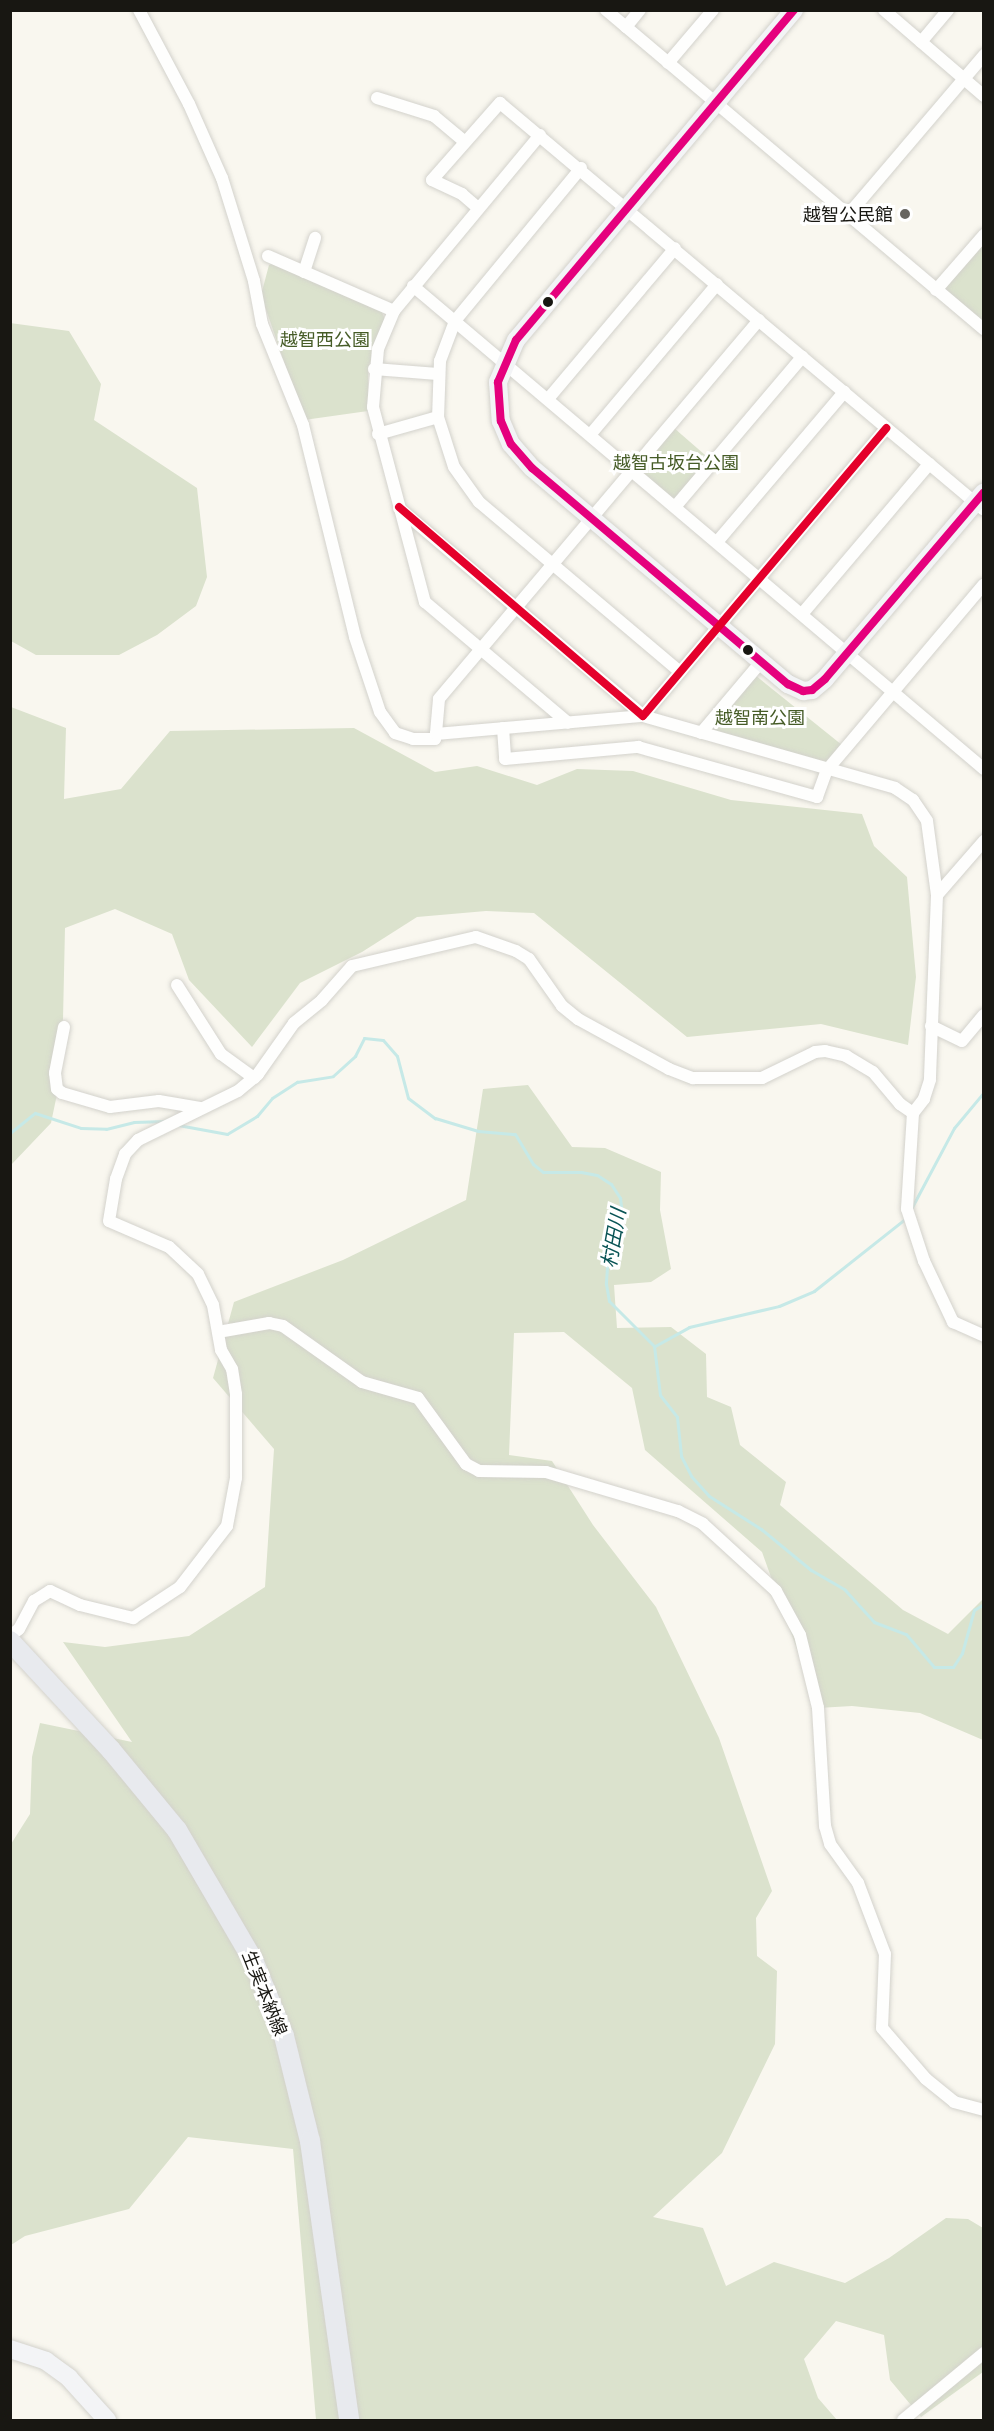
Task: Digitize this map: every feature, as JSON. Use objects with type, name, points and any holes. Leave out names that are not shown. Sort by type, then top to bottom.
[{"type":"main road","name":"生実本納線","points":[[10,1641],[177,1830],[231,1917],[270,2001],[298,2087],[310,2141],[349,2421]]},
{"type":"street","points":[[138,10],[189,104],[222,178],[254,281],[262,324],[303,425],[355,637],[380,712],[394,733],[413,739],[435,739],[439,699],[759,320]]},
{"type":"street","points":[[606,10],[984,330]]},
{"type":"street","points":[[626,27],[640,10]]},
{"type":"street","points":[[668,63],[713,10]]},
{"type":"street","points":[[478,208],[462,195],[432,180],[500,103],[628,207],[929,464],[981,501],[819,685],[803,691],[788,684],[532,468],[511,444],[497,402],[504,362],[516,340],[628,207],[715,103],[794,10]]},
{"type":"street","points":[[884,10],[984,96]]},
{"type":"street","points":[[921,42],[948,10]]},
{"type":"street","points":[[848,215],[984,55]]},
{"type":"street","points":[[377,98],[434,116],[465,142]]},
{"type":"street","points":[[540,135],[394,311],[374,369],[378,434],[425,602],[567,723]]},
{"type":"street","points":[[581,168],[455,321],[438,374],[438,417],[447,451],[468,488],[552,565],[680,672]]},
{"type":"street","points":[[936,290],[984,234]]},
{"type":"street","points":[[304,272],[315,238]]},
{"type":"street","points":[[548,399],[675,248]]},
{"type":"street","points":[[268,256],[394,311]]},
{"type":"street","points":[[590,435],[717,284]]},
{"type":"street","points":[[413,286],[984,769]]},
{"type":"street","points":[[675,507],[802,357]]},
{"type":"street","points":[[374,369],[438,374]]},
{"type":"street","points":[[717,542],[844,392]]},
{"type":"street","points":[[378,434],[438,417]]},
{"type":"street","points":[[643,716],[886,428]]},
{"type":"street","points":[[802,614],[929,464]]},
{"type":"street","points":[[399,507],[643,716]]},
{"type":"street","points":[[503,728],[505,759],[638,747],[817,797],[826,770],[984,584]]},
{"type":"street","points":[[701,733],[761,662]]},
{"type":"street","points":[[436,734],[643,716],[895,788],[913,800],[927,821],[937,895],[930,1080],[924,1099],[913,1113],[908,1215],[953,1322],[984,1336]]},
{"type":"street","points":[[937,895],[984,841]]},
{"type":"street","points":[[10,1636],[19,1629],[34,1601],[50,1591],[80,1605],[133,1618],[180,1587],[219,1541],[233,1504],[236,1422],[231,1369],[221,1350],[213,1305],[198,1274],[169,1247],[109,1221],[125,1154],[138,1140],[165,1124],[238,1091],[254,1078],[294,1023],[322,1000],[352,966],[476,938],[529,959],[570,1013],[603,1036],[669,1069],[693,1078],[762,1078],[815,1052],[825,1052],[846,1056],[873,1072],[900,1104],[913,1113]]},
{"type":"street","points":[[177,986],[221,1054],[254,1078]]},
{"type":"street","points":[[931,1026],[962,1041],[984,1015]]},
{"type":"street","points":[[64,1027],[55,1073],[57,1089],[62,1093],[110,1107],[159,1101],[198,1110]]},
{"type":"street","points":[[218,1332],[269,1323],[283,1326],[362,1382],[418,1398],[466,1464],[478,1471],[546,1472],[678,1511],[702,1524],[776,1590],[800,1635],[818,1708],[825,1826],[830,1844],[858,1883],[885,1954],[882,2028],[926,2079],[954,2102],[984,2110]]},
{"type":"street","points":[[10,2349],[46,2361],[69,2378],[107,2421]]},
{"type":"street","points":[[903,2421],[984,2353]]},
{"type":"green space","points":[[983,239],[983,324],[942,288]]},
{"type":"green space","name":"越智西公園","points":[[274,263],[382,312],[385,320],[368,368],[368,411],[304,420],[261,295],[269,265]]},
{"type":"green space","points":[[10,323],[69,331],[101,384],[94,420],[197,488],[207,577],[196,606],[157,635],[119,655],[36,655],[11,641]]},
{"type":"green space","name":"越智古坂台公園","points":[[674,428],[710,459],[673,503],[637,471]]},
{"type":"green space","name":"越智南公園","points":[[755,675],[842,745],[827,763],[712,734],[712,727]]},
{"type":"green space","points":[[11,707],[66,728],[64,799],[121,789],[170,731],[354,728],[435,772],[477,766],[537,785],[577,769],[633,771],[731,800],[862,814],[874,846],[907,877],[916,977],[908,1045],[821,1024],[687,1037],[534,913],[486,911],[417,917],[362,952],[300,983],[252,1047],[189,980],[172,934],[115,909],[65,928],[63,1020],[57,1032],[61,1075],[51,1123],[11,1165]]},
{"type":"green space","points":[[528,1085],[572,1147],[605,1148],[661,1172],[660,1210],[671,1269],[651,1282],[614,1285],[617,1328],[671,1327],[706,1354],[707,1397],[731,1407],[740,1445],[786,1482],[780,1505],[903,1610],[948,1634],[983,1599],[983,1740],[920,1713],[852,1706],[818,1708],[762,1552],[645,1450],[632,1388],[564,1332],[514,1333],[509,1455],[552,1461],[593,1525],[656,1607],[719,1738],[772,1891],[756,1918],[757,1956],[777,1971],[775,2044],[722,2153],[653,2217],[703,2228],[726,2286],[774,2262],[845,2283],[889,2258],[946,2218],[968,2219],[983,2228],[983,2372],[921,2417],[890,2380],[884,2335],[836,2321],[804,2359],[818,2398],[837,2420],[316,2420],[293,2149],[188,2137],[129,2209],[25,2236],[11,2245],[11,1844],[30,1814],[32,1757],[40,1723],[132,1742],[63,1642],[105,1647],[189,1636],[265,1587],[274,1449],[213,1378],[234,1302],[343,1260],[466,1200],[483,1089]]},
{"type":"waterway","name":"村田川","points":[[178,1125],[227,1134],[257,1116],[272,1098],[297,1082],[333,1076],[355,1056],[364,1038],[383,1040],[397,1056],[408,1098],[435,1118],[478,1131],[515,1134],[533,1164],[543,1172],[581,1172],[597,1175],[611,1184],[620,1198],[622,1214],[608,1253],[606,1284],[609,1301],[654,1346],[660,1395],[677,1417],[681,1456],[691,1476],[709,1496],[761,1529],[811,1570],[845,1590],[874,1622],[906,1634],[934,1667],[953,1667],[962,1653],[974,1610],[984,1604]]},
{"type":"waterway","points":[[912,1207],[954,1128],[984,1092]]},
{"type":"waterway","name":"村田川","points":[[10,1133],[35,1113],[81,1128],[106,1129],[134,1122],[166,1121]]},
{"type":"waterway","points":[[655,1346],[689,1327],[779,1306],[814,1291],[906,1218]]},
{"type":"transit line","points":[[794,10],[516,340],[498,382],[501,421],[511,444],[532,468],[788,684],[803,691],[812,690],[825,679],[984,492]]},
{"type":"transit line","points":[[399,507],[643,716],[886,428]]},
{"type":"place","name":"越智公民館","points":[[905,214]]}]
